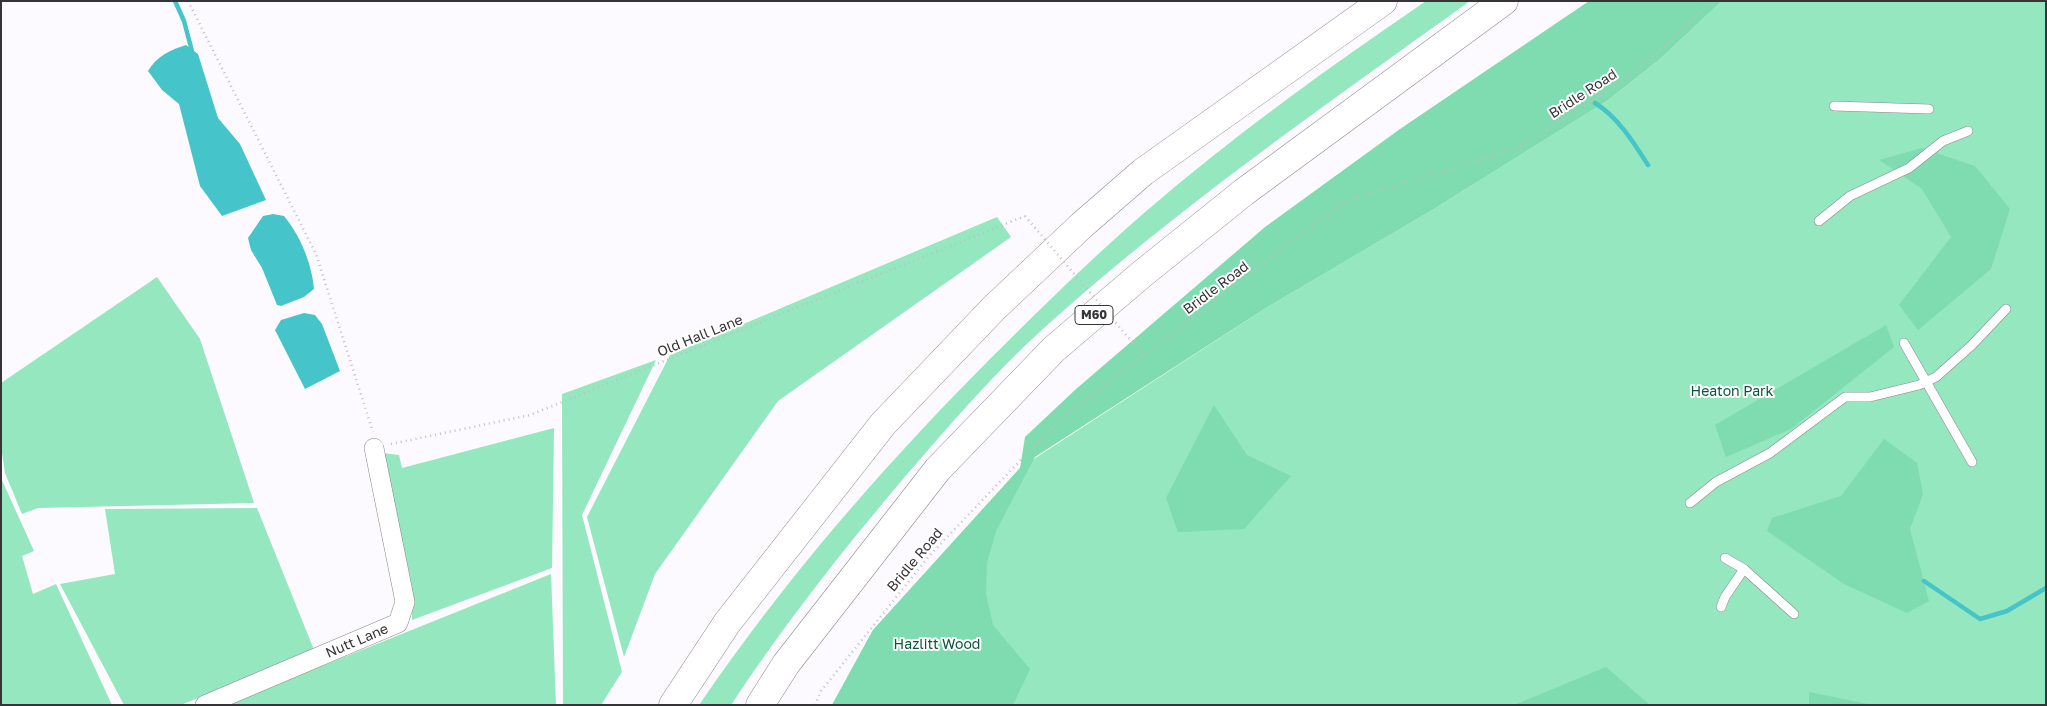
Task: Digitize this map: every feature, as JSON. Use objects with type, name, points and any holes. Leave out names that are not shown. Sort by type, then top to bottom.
[{"type":"highway","points":[[673,705],[727,623],[883,424],[994,308],[1082,224],[1143,172],[1383,1]]},
{"type":"highway","name":"M60","points":[[760,705],[786,664],[938,469],[1054,349],[1142,274],[1244,192],[1504,1]]},
{"type":"street","name":"Nutt Lane","points":[[206,705],[398,623],[405,602],[374,448]]},
{"type":"lane","points":[[1834,106],[1929,109]]},
{"type":"lane","points":[[1819,221],[1850,196],[1908,168],[1943,141],[1968,131]]},
{"type":"lane","points":[[1690,502],[1716,482],[1770,453],[1845,397],[1870,396],[1925,382],[1936,377],[1972,345],[2006,310]]},
{"type":"lane","points":[[1904,343],[1972,462]]},
{"type":"lane","points":[[1725,558],[1744,569],[1794,614]]},
{"type":"lane","points":[[1721,607],[1725,597],[1744,569]]},
{"type":"path","points":[[188,1],[316,254],[373,431],[374,448]]},
{"type":"path","name":"Bridle Road","points":[[815,705],[821,691],[930,555],[1058,421],[1346,201],[1516,149],[1626,79],[1661,50],[1712,1]]},
{"type":"path","name":"Old Hall Lane","points":[[374,448],[530,416],[1025,216],[1144,356]]},
{"type":"green space","points":[[1426,1],[1470,1],[1199,199],[1146,241],[1044,328],[971,401],[880,506],[792,618],[731,705],[699,705],[732,658],[800,569],[872,484],[988,361],[1084,267],[1178,184],[1247,129]]},
{"type":"green space","name":"Hazlitt Wood","points":[[1589,1],[1722,1],[1659,60],[1607,101],[1434,209],[1266,308],[1035,457],[996,531],[987,563],[986,594],[993,625],[1030,669],[1013,705],[832,705],[873,630],[1020,468],[1025,437],[1076,389],[1265,227],[1400,129]]},
{"type":"green space","name":"Heaton Park","points":[[1722,1],[2046,1],[2046,705],[832,705],[873,630],[1020,468],[1266,308],[1434,209],[1607,101],[1659,60]]},
{"type":"green space","points":[[1922,148],[1975,166],[2010,209],[1991,269],[1918,330],[1899,305],[1951,237],[1922,189],[1879,160]]},
{"type":"green space","points":[[997,217],[1011,237],[778,401],[655,574],[624,657],[587,517],[670,355]]},
{"type":"green space","points":[[157,277],[200,339],[254,503],[38,508],[22,514],[5,473],[1,446],[1,383]]},
{"type":"green space","points":[[1886,325],[1894,347],[1791,429],[1726,457],[1715,425]]},
{"type":"green space","points":[[656,360],[582,515],[622,672],[601,705],[563,705],[562,394]]},
{"type":"green space","points":[[1214,405],[1247,455],[1291,476],[1244,529],[1178,532],[1166,498]]},
{"type":"green space","points":[[554,428],[552,568],[412,620],[412,587],[383,453],[399,455],[402,468]]},
{"type":"green space","points":[[1884,439],[1917,463],[1923,494],[1910,529],[1929,601],[1907,613],[1844,584],[1767,531],[1772,518],[1841,496]]},
{"type":"green space","points":[[1,478],[34,551],[22,556],[33,594],[56,584],[112,705],[1,705]]},
{"type":"green space","points":[[257,508],[314,650],[181,705],[124,705],[60,584],[115,574],[105,509]]},
{"type":"green space","points":[[551,574],[556,705],[225,705]]},
{"type":"green space","points":[[1606,667],[1650,705],[1514,705]]},
{"type":"green space","points":[[1809,692],[1868,704],[1868,705],[1809,705]]},
{"type":"water","points":[[186,45],[198,54],[218,118],[240,144],[266,200],[222,216],[200,186],[179,104],[162,90],[148,71],[155,61],[164,54]]},
{"type":"water","points":[[273,214],[284,216],[300,241],[311,270],[314,289],[304,297],[281,306],[277,305],[262,268],[251,250],[248,238],[263,216]]},
{"type":"water","points":[[304,313],[315,315],[322,324],[340,371],[305,389],[275,330],[281,320]]},
{"type":"waterway","points":[[175,1],[184,21],[193,55]]},
{"type":"waterway","points":[[1595,103],[1618,123],[1648,165]]},
{"type":"waterway","points":[[1924,581],[1980,619],[2007,611],[2046,588]]}]
